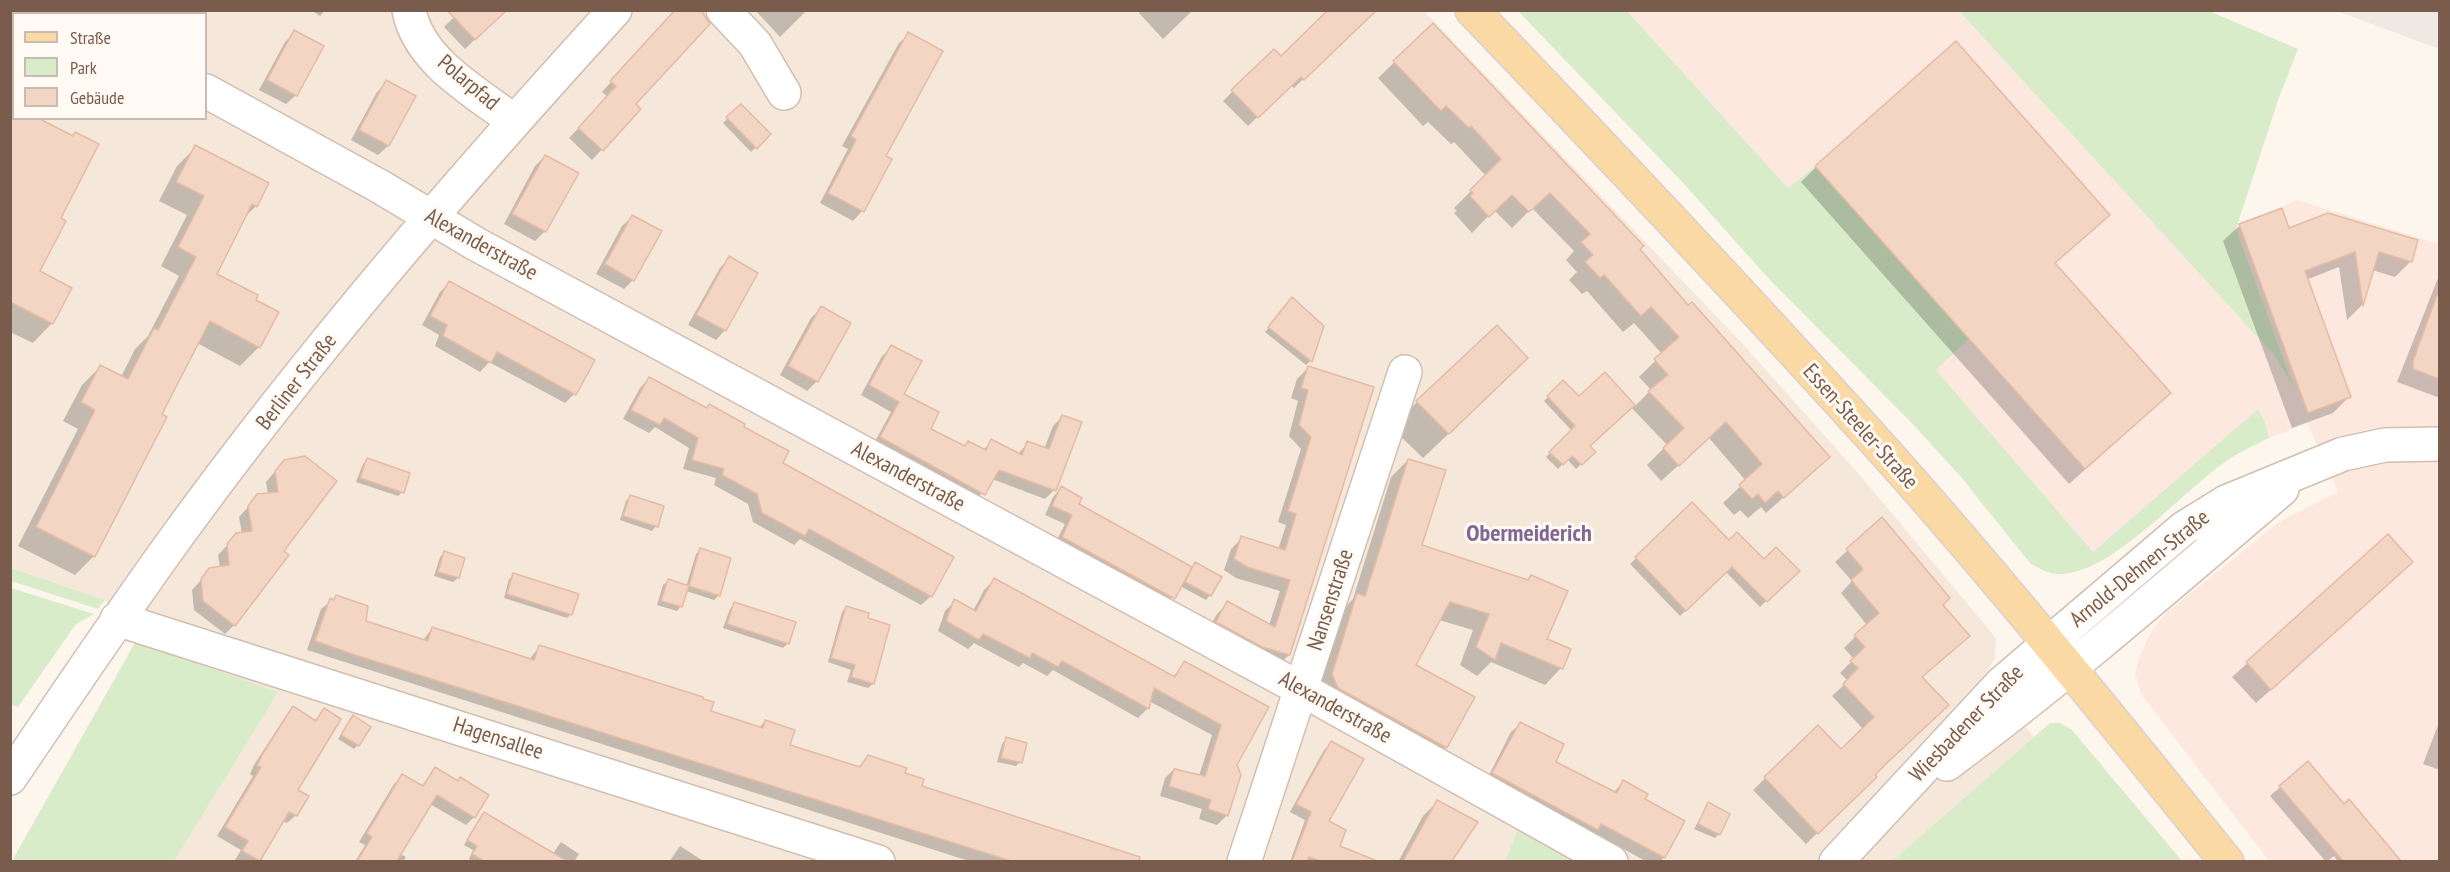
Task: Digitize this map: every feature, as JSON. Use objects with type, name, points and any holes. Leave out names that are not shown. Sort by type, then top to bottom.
[{"type":"main road","name":"Essen-Steeler-Straße","points":[[1472,10],[1635,180],[1886,454],[2070,669],[2227,861]]},
{"type":"street","name":"Polarpfad","points":[[409,10],[423,42],[445,68],[514,121]]},
{"type":"street","name":"Berliner Straße","points":[[10,778],[117,619],[264,422],[430,217],[615,10]]},
{"type":"street","points":[[723,10],[755,44],[784,93]]},
{"type":"street","name":"Alexanderstraße","points":[[207,92],[430,217],[1301,689],[1611,861]]},
{"type":"street","name":"Nansenstraße","points":[[1244,861],[1405,372]]},
{"type":"street","name":"Arnold-Dehnen-Straße","points":[[2048,644],[2184,528],[2226,502],[2343,454],[2385,445],[2439,444]]},
{"type":"street","name":"Arnold-Dehnen-Straße","points":[[2070,669],[2302,472]]},
{"type":"street","name":"Hagensallee","points":[[117,619],[878,861]]},
{"type":"street","name":"Wiesbadener Straße","points":[[1836,861],[1988,697],[2048,644]]},
{"type":"street","name":"Wiesbadener Straße","points":[[1888,807],[2023,708],[2070,669]]},
{"type":"shaded area","points":[[11,11],[1424,11],[1742,343],[1863,479],[1996,638],[1995,658],[1984,677],[2034,737],[1892,861],[12,861],[135,642],[105,600],[11,568]]},
{"type":"shaded area","points":[[1627,11],[1959,11],[2273,354],[2292,384],[2236,229],[2297,200],[2439,244],[2439,861],[2269,861],[2141,694],[2135,673],[2140,655],[2151,632],[2166,613],[2279,522],[2338,492],[2307,423],[2269,438],[2265,422],[2258,409],[2093,553],[1936,370],[1969,339],[1815,166],[1788,188]]},
{"type":"shaded area","points":[[2337,11],[2439,11],[2439,49]]},
{"type":"green space","points":[[1518,11],[1627,11],[1788,188],[1815,166],[1969,339],[1936,370],[2093,552],[2258,409],[2265,422],[2269,438],[2243,451],[2210,473],[2125,546],[2102,560],[2081,570],[2060,574],[2037,567],[2030,563],[1961,477],[1908,419],[1769,279],[1686,186]]},
{"type":"green space","points":[[1959,11],[2209,11],[2298,49],[2278,100],[2236,229],[2294,388],[2273,354]]},
{"type":"green space","points":[[11,568],[105,600],[98,609],[11,581]]},
{"type":"green space","points":[[11,588],[94,614],[76,624],[18,707],[11,705]]},
{"type":"green space","points":[[136,642],[278,692],[174,861],[12,861]]},
{"type":"green space","points":[[2050,723],[2060,723],[2072,730],[2182,861],[1892,861]]},
{"type":"green space","points":[[1520,825],[1584,862],[1505,862]]},
{"type":"building","points":[[447,10],[507,10],[475,40]]},
{"type":"building","points":[[675,10],[701,10],[710,24],[636,104],[641,109],[603,151],[578,128],[616,86],[610,81]]},
{"type":"building","points":[[1328,10],[1377,10],[1304,80],[1301,77],[1258,118],[1231,90],[1274,49],[1281,56]]},
{"type":"building","points":[[1433,23],[1644,246],[1640,249],[1688,305],[1692,302],[1830,457],[1784,498],[1778,491],[1765,503],[1758,494],[1752,499],[1739,485],[1762,464],[1726,422],[1679,466],[1663,448],[1684,428],[1648,391],[1668,375],[1654,359],[1679,337],[1651,307],[1641,316],[1604,275],[1600,278],[1585,262],[1593,255],[1581,242],[1590,234],[1550,193],[1529,212],[1512,195],[1489,217],[1470,196],[1473,193],[1470,190],[1501,159],[1471,126],[1469,128],[1446,106],[1441,111],[1393,61]]},
{"type":"building","points":[[294,30],[324,46],[297,96],[267,80]]},
{"type":"building","points":[[908,32],[943,51],[886,156],[892,159],[864,212],[828,193],[856,140],[851,136]]},
{"type":"building","points":[[1956,41],[2110,215],[2055,263],[2171,393],[2085,469],[1815,166]]},
{"type":"building","points":[[386,80],[416,96],[389,146],[359,130]]},
{"type":"building","points":[[741,104],[771,134],[757,149],[726,117]]},
{"type":"building","points":[[10,111],[12,112],[12,120],[42,120],[73,136],[75,132],[99,144],[61,218],[66,221],[40,271],[72,288],[53,324],[10,302]]},
{"type":"building","points":[[195,145],[269,183],[257,207],[252,204],[217,274],[258,295],[256,300],[279,312],[260,348],[210,321],[162,414],[167,417],[95,557],[36,527],[95,410],[81,402],[100,365],[128,379],[154,328],[158,330],[196,257],[178,247],[204,196],[176,182]]},
{"type":"building","points":[[545,155],[579,173],[546,232],[512,214]]},
{"type":"building","points":[[2282,208],[2289,228],[2328,213],[2418,240],[2412,262],[2379,252],[2363,306],[2355,252],[2305,271],[2351,397],[2308,413],[2239,224]]},
{"type":"building","points":[[632,215],[662,231],[634,281],[605,264]]},
{"type":"building","points":[[729,256],[758,273],[726,331],[696,315]]},
{"type":"building","points":[[449,281],[595,360],[576,395],[497,352],[491,363],[443,336],[447,325],[430,316]]},
{"type":"building","points":[[2437,295],[2439,296],[2439,379],[2413,369],[2413,361]]},
{"type":"building","points":[[1292,297],[1324,326],[1312,362],[1268,327]]},
{"type":"building","points":[[821,306],[851,323],[818,382],[788,366]]},
{"type":"building","points":[[1497,325],[1528,358],[1449,434],[1416,401]]},
{"type":"building","points":[[891,345],[922,361],[904,394],[939,412],[931,429],[965,446],[968,441],[986,450],[991,439],[1022,455],[1027,441],[1049,449],[1062,415],[1082,422],[1056,491],[999,470],[985,495],[880,437],[899,402],[869,385]]},
{"type":"building","points":[[1308,366],[1374,387],[1290,655],[1262,647],[1216,622],[1227,601],[1275,627],[1290,580],[1247,567],[1234,559],[1241,536],[1285,550],[1296,514],[1288,511],[1311,437],[1299,425],[1308,390],[1301,388]]},
{"type":"building","points":[[1605,372],[1635,405],[1590,446],[1596,452],[1582,465],[1572,456],[1563,465],[1549,452],[1575,426],[1547,396],[1563,380],[1579,396]]},
{"type":"building","points":[[649,377],[707,408],[709,404],[745,424],[744,427],[789,451],[783,463],[954,557],[932,597],[809,529],[805,536],[762,513],[757,494],[722,475],[724,469],[692,460],[698,438],[664,418],[660,425],[631,410]]},
{"type":"building","points":[[305,456],[337,481],[284,551],[289,555],[235,626],[203,601],[201,579],[209,568],[229,565],[227,544],[236,533],[252,531],[248,506],[257,494],[278,492],[275,471],[284,460]]},
{"type":"building","points":[[367,458],[410,473],[404,493],[360,478]]},
{"type":"building","points":[[1408,459],[1446,470],[1422,545],[1528,580],[1531,575],[1568,591],[1547,639],[1571,649],[1563,669],[1501,643],[1495,660],[1476,647],[1489,614],[1450,602],[1416,665],[1475,697],[1447,748],[1338,688],[1332,674],[1357,593],[1365,596]]},
{"type":"building","points":[[1061,486],[1082,498],[1079,504],[1192,567],[1175,599],[1062,537],[1072,515],[1052,506]]},
{"type":"building","points":[[630,495],[664,506],[658,527],[623,516]]},
{"type":"building","points":[[1692,502],[1729,540],[1737,532],[1764,559],[1776,547],[1800,571],[1767,602],[1732,567],[1686,611],[1635,557]]},
{"type":"building","points":[[1882,517],[1950,598],[1943,605],[1970,636],[1922,677],[1949,705],[1889,761],[1875,775],[1877,777],[1818,834],[1764,777],[1818,725],[1841,749],[1874,717],[1843,684],[1858,668],[1850,661],[1865,647],[1854,635],[1879,613],[1851,580],[1863,569],[1846,549]]},
{"type":"building","points":[[2388,534],[2413,562],[2271,690],[2246,662]]},
{"type":"building","points":[[700,548],[731,558],[720,596],[689,586]]},
{"type":"building","points":[[444,551],[465,558],[459,578],[438,572]]},
{"type":"building","points":[[1195,562],[1222,577],[1211,596],[1185,582]]},
{"type":"building","points":[[513,573],[579,594],[572,615],[507,594]]},
{"type":"building","points":[[994,578],[1175,677],[1184,661],[1269,707],[1237,765],[1241,775],[1228,816],[1208,809],[1211,800],[1169,786],[1174,769],[1205,776],[1221,725],[1154,688],[1149,709],[1062,661],[1058,667],[1032,653],[1030,658],[983,634],[979,640],[946,621],[954,599],[976,611]]},
{"type":"building","points":[[668,579],[689,586],[682,607],[661,601]]},
{"type":"building","points":[[336,595],[368,606],[366,621],[428,641],[432,627],[534,660],[539,645],[703,697],[703,699],[714,702],[711,711],[763,728],[765,720],[795,730],[790,745],[860,767],[868,755],[907,768],[905,773],[924,779],[922,786],[1140,857],[1139,861],[1011,861],[355,655],[315,641],[330,598],[334,600]]},
{"type":"building","points":[[734,602],[796,622],[789,644],[727,624]]},
{"type":"building","points":[[846,606],[869,613],[868,618],[890,625],[874,684],[851,677],[855,665],[831,658]]},
{"type":"building","points":[[293,706],[316,721],[324,708],[341,719],[298,790],[309,796],[297,816],[289,812],[260,861],[242,851],[248,841],[225,827],[261,767],[257,766],[262,755]]},
{"type":"building","points":[[353,715],[371,727],[359,746],[341,735]]},
{"type":"building","points":[[1520,722],[1564,744],[1556,762],[1617,793],[1623,780],[1648,794],[1645,799],[1685,821],[1665,858],[1601,824],[1598,830],[1492,773]]},
{"type":"building","points":[[1006,737],[1027,743],[1022,763],[1001,758]]},
{"type":"building","points":[[1331,741],[1364,759],[1329,821],[1346,830],[1340,846],[1377,861],[1320,861],[1309,857],[1307,861],[1292,861],[1311,812],[1296,804]]},
{"type":"building","points":[[2308,761],[2344,804],[2349,799],[2401,861],[2343,861],[2279,786]]},
{"type":"building","points":[[435,767],[458,781],[460,777],[489,795],[475,818],[437,795],[397,861],[357,861],[372,837],[367,833],[402,774],[423,786]]},
{"type":"building","points":[[1437,800],[1478,822],[1452,861],[1403,861]]},
{"type":"building","points":[[1708,802],[1730,814],[1720,835],[1698,824]]},
{"type":"building","points":[[484,812],[567,861],[484,861],[472,854],[477,846],[467,840]]},
{"type":"district","name":"Obermeiderich","points":[[1529,534]]}]
